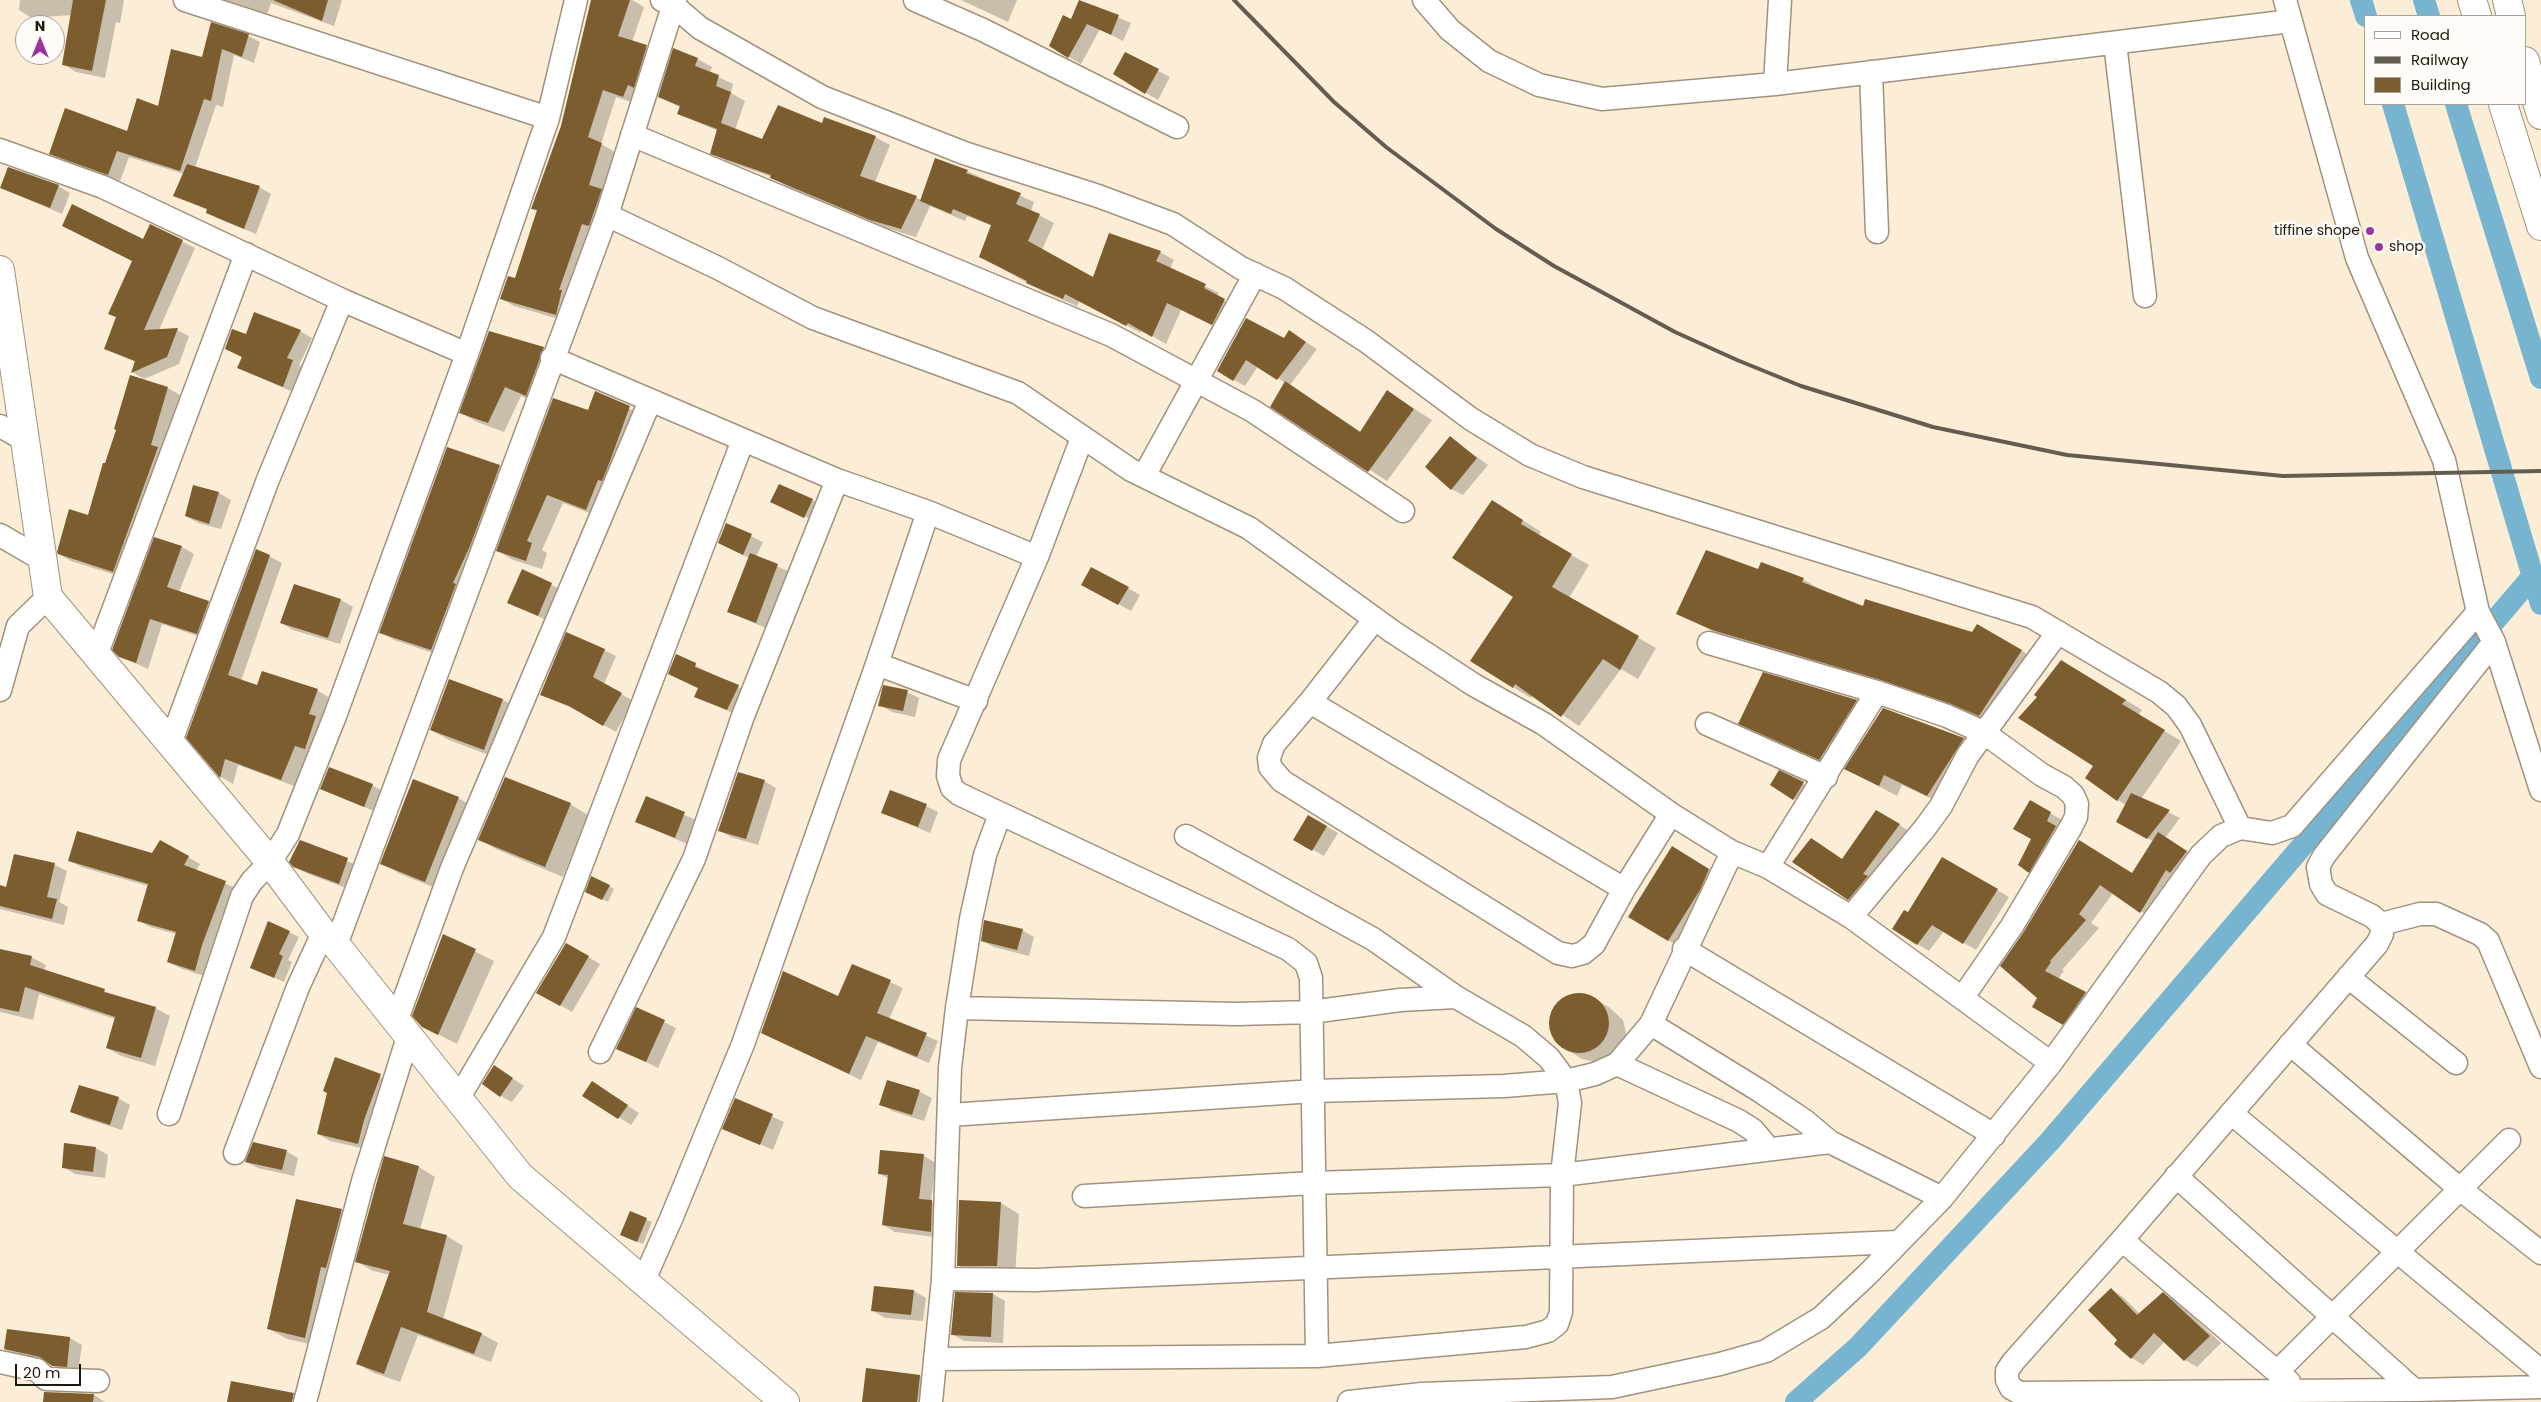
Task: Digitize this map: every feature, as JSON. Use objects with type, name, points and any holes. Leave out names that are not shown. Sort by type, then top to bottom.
[{"type":"main road","points":[[2472,0],[2477,15]]},
{"type":"main road","points":[[2507,0],[2512,15]]},
{"type":"main road","points":[[2526,64],[2541,115]]},
{"type":"main road","points":[[2503,105],[2541,226]]},
{"type":"main road","points":[[0,270],[48,597],[270,862],[520,1176],[784,1402]]},
{"type":"street","points":[[184,0],[548,118]]},
{"type":"street","points":[[169,1114],[242,896],[252,881],[270,862],[288,834],[335,716],[467,354],[548,118],[576,0]]},
{"type":"street","points":[[915,0],[982,30],[1177,127]]},
{"type":"street","points":[[1424,0],[1450,30],[1489,61],[1538,85],[1602,99],[1775,84],[2291,21]]},
{"type":"street","points":[[1775,84],[1780,0]]},
{"type":"street","points":[[2285,0],[2357,258],[2444,460],[2478,613],[2494,641],[2541,790]]},
{"type":"street","points":[[235,1153],[298,987],[330,939],[607,215],[670,2],[700,28],[822,97],[964,153],[1098,196],[1173,224],[1255,274],[1284,288],[1366,341],[1471,419],[1530,455],[1583,477],[2032,617],[2159,692],[2176,706],[2190,725],[2240,828]]},
{"type":"street","points":[[2115,43],[2145,296]]},
{"type":"street","points":[[1872,72],[1878,232]]},
{"type":"street","points":[[632,135],[1111,334],[1253,411],[1403,511]]},
{"type":"street","points":[[0,150],[103,187],[342,300],[467,354]]},
{"type":"street","points":[[607,215],[718,268],[813,318],[1018,393],[1082,438],[1144,476],[1249,528],[1374,620],[1474,685],[1544,724],[1670,814],[1732,852],[1768,867],[1851,917],[2051,1063]]},
{"type":"street","points":[[96,656],[246,254]]},
{"type":"street","points":[[1144,476],[1255,274]]},
{"type":"street","points":[[170,744],[267,482],[342,300]]},
{"type":"street","points":[[552,358],[837,480],[928,512],[1037,557]]},
{"type":"street","points":[[306,1402],[402,1029],[452,868],[650,401]]},
{"type":"street","points":[[0,426],[25,440]]},
{"type":"street","points":[[1082,438],[1037,557],[949,760],[948,776],[952,788],[959,794],[1288,949],[1306,962],[1310,970],[1314,1092],[1313,1183],[1316,1356]]},
{"type":"street","points":[[458,1099],[554,937],[742,440]]},
{"type":"street","points":[[600,1052],[694,859],[742,716],[837,480]]},
{"type":"street","points":[[643,1282],[671,1219],[742,1044],[877,664],[928,512]]},
{"type":"street","points":[[0,534],[43,560]]},
{"type":"street","points":[[0,690],[3,666],[18,626],[48,597]]},
{"type":"street","points":[[1349,1402],[1422,1394],[1612,1387],[1720,1364],[1766,1351],[1821,1318],[1942,1198],[1994,1135],[2051,1063],[2200,855],[2221,836],[2240,828],[2272,833],[2292,826],[2478,613]]},
{"type":"street","points":[[1374,620],[1310,702],[1274,744],[1269,758],[1274,774],[1282,782],[1558,953],[1572,956],[1583,953],[1594,944],[1624,888],[1670,814]]},
{"type":"street","points":[[1851,917],[1941,806],[1968,754],[2058,632]]},
{"type":"street","points":[[2494,641],[2324,856],[2318,867],[2320,884],[2327,894],[2372,916],[2381,924],[2382,934],[2377,944],[2122,1240],[2013,1362],[2007,1371],[2007,1380],[2011,1388],[2020,1393],[2414,1390],[2541,1387]]},
{"type":"street","points":[[1709,643],[1877,692],[1947,716],[1983,732],[2042,774],[2064,787],[2077,804],[2076,817],[2071,827],[2012,926],[1963,997]]},
{"type":"street","points":[[877,664],[976,701]]},
{"type":"street","points":[[1768,867],[1826,777],[1877,692]]},
{"type":"street","points":[[1310,702],[1624,888]]},
{"type":"street","points":[[1708,724],[1826,777]]},
{"type":"street","points":[[931,1402],[943,1279],[950,1116],[950,1068],[957,1008],[971,919],[985,855],[1000,814]]},
{"type":"street","points":[[935,1359],[1316,1356],[1526,1337],[1548,1331],[1557,1324],[1561,1312],[1562,1175],[1570,1104],[1566,1080],[1549,1058],[1523,1036],[1456,998],[1373,939],[1186,836]]},
{"type":"street","points":[[950,1116],[1314,1092],[1504,1086],[1566,1080],[1595,1074],[1617,1064],[1651,1024],[1684,949],[1732,852]]},
{"type":"street","points":[[2381,924],[2420,914],[2436,914],[2480,934],[2488,941],[2541,1068]]},
{"type":"street","points":[[1684,949],[1994,1135]]},
{"type":"street","points":[[2348,977],[2456,1063]]},
{"type":"street","points":[[957,1008],[1237,1014],[1311,1012],[1400,1000],[1456,998]]},
{"type":"street","points":[[1651,1024],[1760,1091],[1805,1121],[1830,1142],[1942,1198]]},
{"type":"street","points":[[2290,1044],[2460,1189],[2541,1254]]},
{"type":"street","points":[[1617,1064],[1739,1121],[1752,1130],[1769,1149]]},
{"type":"street","points":[[2232,1113],[2541,1371]]},
{"type":"street","points":[[2277,1372],[2509,1140]]},
{"type":"street","points":[[1084,1196],[1313,1183],[1562,1175],[1830,1142]]},
{"type":"street","points":[[2176,1176],[2414,1390]]},
{"type":"street","points":[[2122,1240],[2277,1372],[2302,1391]]},
{"type":"street","points":[[943,1279],[1035,1280],[1897,1242]]},
{"type":"street","points":[[0,1362],[37,1370],[46,1379],[98,1381]]},
{"type":"building","points":[[73,0],[106,0],[92,71],[62,65],[65,65],[65,47]]},
{"type":"building","points":[[273,0],[328,0],[322,21]]},
{"type":"building","points":[[591,0],[630,0],[618,36],[647,45],[634,88],[628,85],[623,97],[603,90],[588,137],[602,143],[589,185],[602,189],[589,226],[582,224],[559,290],[562,290],[556,315],[500,299],[508,276],[515,278],[537,210],[531,209],[561,126]]},
{"type":"building","points":[[1079,0],[1119,15],[1111,35],[1087,24],[1068,58],[1049,46],[1063,15],[1071,19]]},
{"type":"building","points":[[211,22],[249,34],[242,57],[222,49],[211,101],[204,99],[180,171],[117,151],[108,175],[49,154],[65,108],[127,131],[137,98],[158,106],[171,49],[202,57]]},
{"type":"building","points":[[673,48],[698,58],[695,66],[719,75],[716,86],[731,92],[721,123],[762,139],[778,105],[822,123],[824,117],[876,136],[860,176],[917,196],[901,229],[870,220],[770,178],[771,175],[710,154],[717,129],[677,114],[680,106],[658,97]]},
{"type":"building","points":[[1125,52],[1159,69],[1145,94],[1113,74]]},
{"type":"building","points":[[935,158],[968,170],[966,173],[1021,193],[1016,204],[1040,214],[1028,241],[1093,277],[1109,233],[1161,251],[1156,261],[1206,284],[1204,288],[1225,299],[1212,325],[1167,303],[1152,337],[1128,323],[1126,326],[1065,294],[1063,299],[1026,283],[1027,281],[979,257],[991,225],[953,209],[951,214],[920,201]]},
{"type":"building","points":[[187,164],[260,186],[244,229],[206,213],[207,209],[173,196]]},
{"type":"building","points":[[8,167],[59,185],[50,208],[0,188]]},
{"type":"building","points":[[72,204],[143,239],[150,224],[183,240],[144,330],[178,328],[167,357],[131,373],[135,361],[104,349],[116,317],[108,314],[132,261],[62,226]]},
{"type":"building","points":[[254,312],[301,330],[287,358],[293,360],[283,387],[237,368],[242,357],[225,349],[232,329],[246,334]]},
{"type":"building","points":[[1246,318],[1284,338],[1289,330],[1306,342],[1277,380],[1246,360],[1233,381],[1217,371]]},
{"type":"building","points":[[489,331],[544,347],[526,396],[505,387],[488,423],[459,413]]},
{"type":"building","points":[[130,375],[168,387],[151,445],[158,447],[113,572],[58,554],[57,552],[69,509],[88,515],[103,463],[105,463],[116,430],[114,429]]},
{"type":"building","points":[[1285,381],[1360,432],[1387,390],[1414,409],[1368,472],[1270,407]]},
{"type":"building","points":[[595,391],[630,406],[602,481],[598,480],[586,510],[547,495],[527,541],[532,543],[526,561],[496,551],[553,398],[588,410]]},
{"type":"building","points":[[1450,436],[1477,458],[1451,490],[1425,467]]},
{"type":"building","points":[[447,447],[500,465],[470,546],[453,583],[456,584],[431,650],[379,633]]},
{"type":"building","points":[[779,484],[813,499],[804,518],[770,502]]},
{"type":"building","points":[[193,485],[219,492],[209,524],[185,516]]},
{"type":"building","points":[[1492,500],[1523,520],[1521,524],[1572,554],[1552,587],[1639,636],[1620,670],[1603,659],[1561,717],[1515,684],[1513,688],[1470,661],[1513,597],[1452,558]]},
{"type":"building","points":[[726,523],[752,534],[743,555],[718,543]]},
{"type":"building","points":[[154,537],[182,546],[167,587],[209,601],[197,634],[150,619],[136,663],[119,657],[112,650]]},
{"type":"building","points":[[256,549],[270,555],[228,675],[257,685],[262,671],[318,689],[309,714],[316,716],[305,749],[295,746],[281,780],[225,759],[220,778],[186,738]]},
{"type":"building","points":[[1706,550],[1758,569],[1761,562],[1804,578],[1802,582],[1863,606],[1865,599],[1972,632],[1977,624],[2022,650],[1979,716],[1951,704],[1881,680],[1712,630],[1676,614]]},
{"type":"building","points":[[750,553],[778,564],[756,623],[727,612]]},
{"type":"building","points":[[1091,567],[1129,587],[1118,605],[1081,585]]},
{"type":"building","points":[[522,569],[552,583],[538,616],[507,603]]},
{"type":"building","points":[[294,584],[341,599],[328,638],[280,623]]},
{"type":"building","points":[[566,632],[605,649],[593,677],[622,693],[603,726],[569,706],[540,695]]},
{"type":"building","points":[[676,654],[696,663],[695,667],[739,685],[727,710],[694,697],[698,688],[668,674]]},
{"type":"building","points":[[2061,660],[2126,700],[2122,704],[2165,730],[2117,801],[2085,778],[2093,766],[2018,718],[2037,697],[2034,695]]},
{"type":"building","points":[[1763,672],[1857,700],[1819,760],[1738,724]]},
{"type":"building","points":[[449,679],[503,699],[484,750],[430,730]]},
{"type":"building","points":[[883,685],[908,690],[903,711],[878,706]]},
{"type":"building","points":[[1883,708],[1964,738],[1927,796],[1884,775],[1879,786],[1844,769]]},
{"type":"building","points":[[329,767],[373,784],[364,807],[320,789]]},
{"type":"building","points":[[1779,770],[1804,782],[1793,800],[1770,785]]},
{"type":"building","points":[[738,772],[765,780],[746,839],[718,831]]},
{"type":"building","points":[[505,777],[571,803],[545,867],[478,840]]},
{"type":"building","points":[[413,779],[459,797],[425,882],[380,864]]},
{"type":"building","points":[[890,790],[927,804],[918,827],[881,813]]},
{"type":"building","points":[[2131,793],[2170,810],[2147,839],[2116,822]]},
{"type":"building","points":[[646,796],[685,812],[675,838],[635,822]]},
{"type":"building","points":[[2030,800],[2051,812],[2047,821],[2056,826],[2029,873],[2018,865],[2031,839],[2013,829]]},
{"type":"building","points":[[1876,810],[1900,824],[1863,874],[1868,876],[1848,900],[1792,862],[1811,838],[1842,859]]},
{"type":"building","points":[[1308,815],[1327,826],[1312,851],[1293,840]]},
{"type":"building","points":[[77,831],[152,853],[160,840],[189,856],[184,865],[226,881],[202,945],[195,971],[167,962],[176,932],[137,921],[148,884],[68,861]]},
{"type":"building","points":[[2158,832],[2187,851],[2170,873],[2166,870],[2140,913],[2100,885],[2079,914],[2086,920],[2050,961],[2045,971],[2086,992],[2063,1025],[2032,1007],[2037,998],[2000,966],[2023,933],[2079,840],[2132,873]]},
{"type":"building","points":[[300,840],[348,858],[339,884],[293,867],[289,862]]},
{"type":"building","points":[[1672,846],[1709,869],[1700,890],[1668,941],[1628,917]]},
{"type":"building","points":[[14,854],[55,863],[47,897],[57,899],[52,919],[0,906],[0,885],[6,887]]},
{"type":"building","points":[[1942,857],[1998,889],[1963,944],[1932,925],[1917,945],[1892,929],[1904,910],[1908,912]]},
{"type":"building","points":[[591,876],[610,885],[602,900],[585,892]]},
{"type":"building","points":[[984,920],[1023,929],[1017,950],[981,941]]},
{"type":"building","points":[[268,921],[290,931],[279,954],[283,956],[274,978],[250,968]]},
{"type":"building","points":[[443,934],[476,949],[438,1035],[422,1027],[412,1016]]},
{"type":"building","points":[[566,943],[589,956],[560,1006],[536,993]]},
{"type":"building","points":[[0,949],[32,956],[30,965],[105,989],[104,992],[156,1007],[141,1058],[106,1048],[115,1017],[25,987],[19,1012],[0,1008]]},
{"type":"building","points":[[852,964],[891,980],[877,1013],[927,1033],[917,1057],[866,1036],[849,1074],[761,1033],[783,971],[838,996]]},
{"type":"building","points":[[1573,993],[1585,993],[1596,998],[1604,1006],[1609,1017],[1607,1035],[1596,1048],[1585,1053],[1573,1053],[1562,1048],[1554,1040],[1549,1029],[1549,1017],[1554,1006],[1562,998]]},
{"type":"building","points":[[636,1007],[665,1020],[646,1062],[616,1049]]},
{"type":"building","points":[[335,1057],[381,1074],[364,1120],[358,1144],[317,1134],[327,1093],[323,1091]]},
{"type":"building","points":[[494,1065],[513,1078],[500,1097],[482,1084]]},
{"type":"building","points":[[887,1080],[920,1090],[912,1115],[879,1105]]},
{"type":"building","points":[[592,1081],[628,1105],[618,1119],[582,1096]]},
{"type":"building","points":[[79,1085],[119,1097],[110,1125],[70,1112]]},
{"type":"building","points":[[735,1098],[773,1114],[760,1145],[722,1129]]},
{"type":"building","points":[[253,1142],[287,1150],[282,1170],[245,1162]]},
{"type":"building","points":[[64,1143],[96,1147],[93,1172],[62,1168]]},
{"type":"building","points":[[880,1150],[924,1154],[919,1199],[932,1200],[931,1232],[882,1225],[888,1175],[878,1174]]},
{"type":"building","points":[[384,1156],[419,1166],[403,1224],[447,1235],[427,1312],[482,1333],[474,1354],[401,1327],[384,1374],[356,1364],[390,1271],[355,1262]]},
{"type":"building","points":[[296,1199],[342,1209],[326,1268],[321,1267],[305,1338],[267,1329]]},
{"type":"building","points":[[959,1200],[1001,1202],[997,1266],[957,1266]]},
{"type":"building","points":[[630,1211],[647,1218],[637,1242],[620,1235]]},
{"type":"building","points":[[874,1286],[914,1290],[911,1315],[871,1311]]},
{"type":"building","points":[[2111,1288],[2137,1315],[2163,1292],[2210,1336],[2184,1361],[2154,1333],[2131,1359],[2114,1344],[2117,1340],[2088,1310]]},
{"type":"building","points":[[955,1292],[993,1293],[991,1337],[951,1335]]},
{"type":"building","points":[[7,1329],[70,1337],[67,1367],[52,1366],[40,1357],[4,1349]]},
{"type":"building","points":[[866,1368],[920,1375],[917,1402],[862,1402]]},
{"type":"building","points":[[231,1381],[294,1393],[292,1402],[227,1402]]},
{"type":"building","points":[[44,1392],[94,1394],[93,1402],[43,1402]]},
{"type":"waterway","points":[[2361,0],[2366,15]]},
{"type":"waterway","points":[[2424,0],[2429,15]]},
{"type":"waterway","points":[[2393,105],[2541,604]]},
{"type":"waterway","points":[[2456,105],[2541,378]]},
{"type":"waterway","points":[[1796,1402],[1858,1347],[2050,1141],[2533,576]]},
{"type":"railway","points":[[1234,0],[1334,102],[1386,147],[1496,229],[1554,266],[1675,332],[1801,386],[1933,427],[2067,455],[2283,476],[2541,471]]},
{"type":"place","name":"tiffine shope","points":[[2370,231]]},
{"type":"place","name":"shop","points":[[2379,247]]}]
